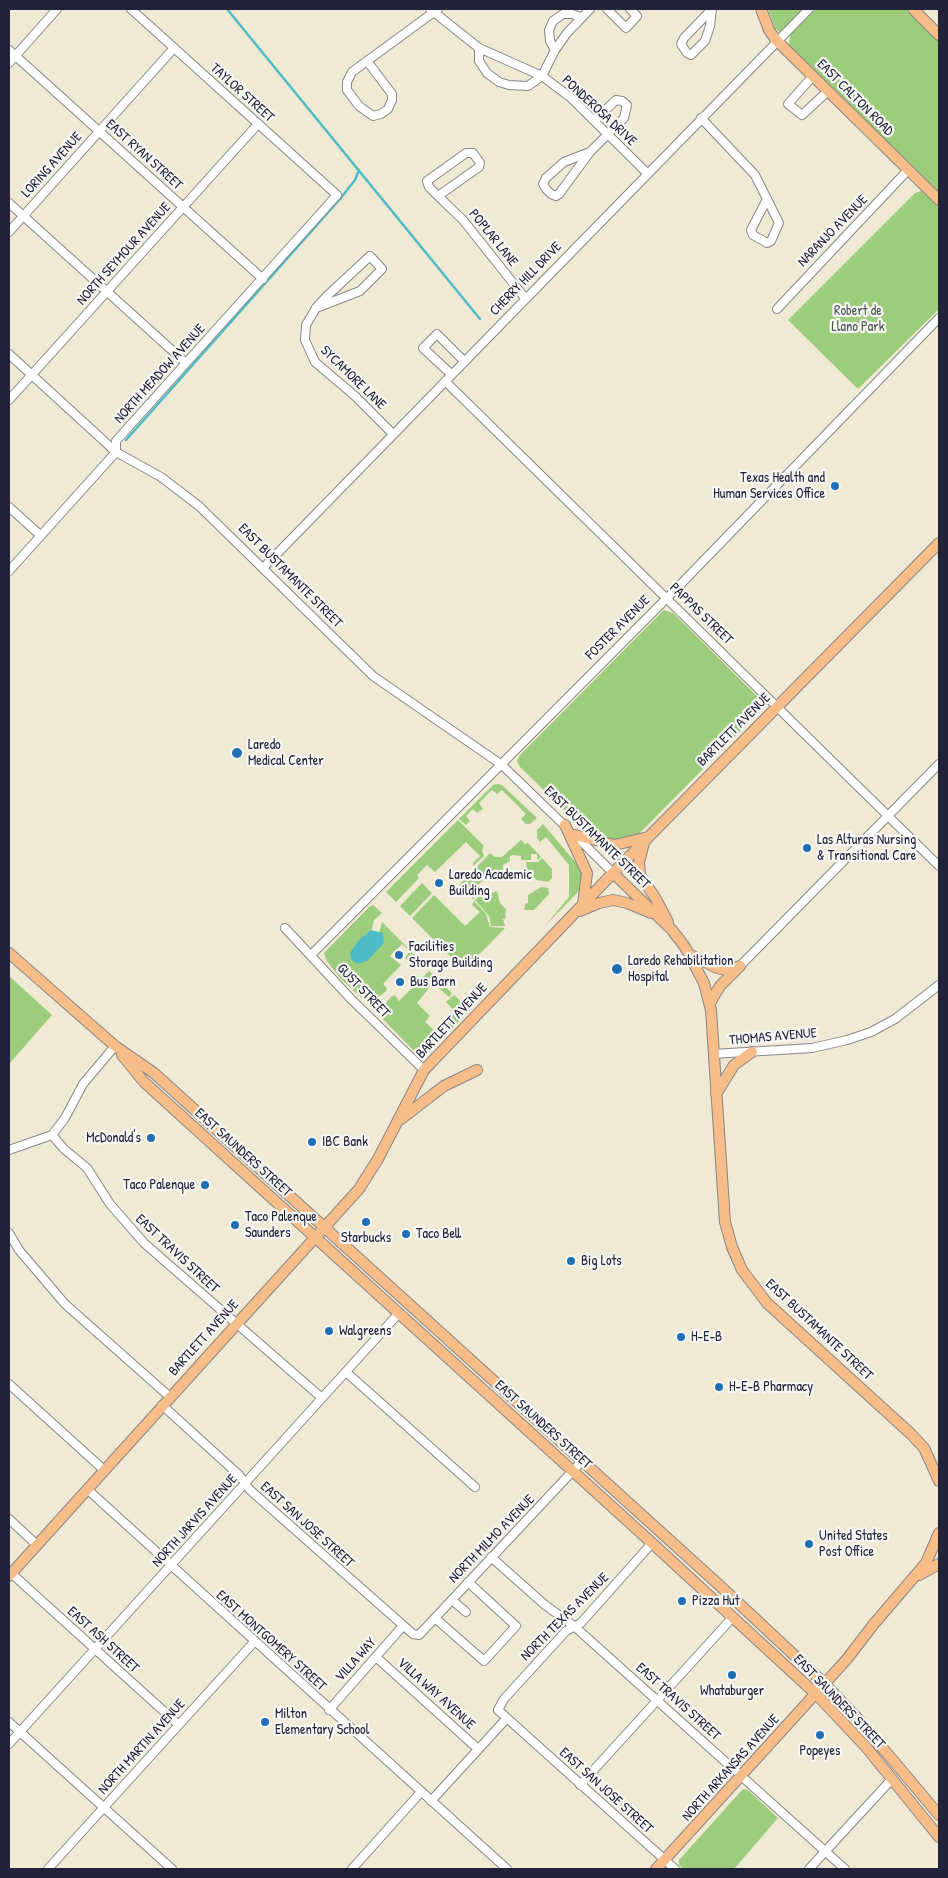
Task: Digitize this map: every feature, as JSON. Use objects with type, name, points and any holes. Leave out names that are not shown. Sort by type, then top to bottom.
[{"type":"main road","name":"EAST CALTON ROAD","points":[[761,9],[769,30],[776,40],[939,200]]},
{"type":"main road","points":[[913,9],[939,34]]},
{"type":"main road","name":"BARTLETT AVENUE","points":[[10,1574],[359,1189],[424,1070],[646,839],[939,543]]},
{"type":"main road","points":[[565,825],[587,872],[583,904]]},
{"type":"main road","points":[[575,835],[615,845],[646,839],[639,862],[640,875],[656,899],[672,930]]},
{"type":"main road","name":"EAST BUSTAMANTE STREET","points":[[613,873],[672,930],[688,953],[704,984],[710,1004],[725,1222],[732,1248],[742,1270],[767,1303],[911,1434],[924,1448],[939,1481]]},
{"type":"main road","points":[[572,915],[596,904],[613,900],[627,903],[658,916]]},
{"type":"main road","name":"EAST SAUNDERS STREET","points":[[9,953],[115,1046],[154,1073],[718,1584],[825,1684],[859,1720],[939,1815]]},
{"type":"main road","points":[[688,953],[717,968],[726,970],[740,966]]},
{"type":"main road","points":[[710,1004],[720,986],[740,966]]},
{"type":"main road","name":"EAST SAUNDERS STREET","points":[[115,1046],[144,1082],[452,1360],[816,1694],[892,1779],[939,1837]]},
{"type":"main road","points":[[716,1094],[734,1065],[752,1052]]},
{"type":"main road","points":[[397,1122],[438,1090],[477,1070]]},
{"type":"main road","points":[[452,1360],[464,1362],[486,1381],[496,1382]]},
{"type":"main road","points":[[924,1448],[939,1463]]},
{"type":"main road","points":[[635,1527],[646,1530],[660,1540],[707,1584],[718,1584]]},
{"type":"main road","points":[[825,1684],[916,1576],[932,1553],[939,1533]]},
{"type":"main road","points":[[916,1576],[939,1564]]},
{"type":"main road","name":"NORTH ARKANSAS AVENUE","points":[[656,1869],[825,1684]]},
{"type":"street","points":[[9,63],[12,53],[58,9]]},
{"type":"street","name":"TAYLOR STREET","points":[[130,9],[337,195]]},
{"type":"street","points":[[479,48],[479,61],[487,73],[499,82],[522,87],[528,86],[542,76],[555,50],[581,17],[590,9]]},
{"type":"street","points":[[611,10],[626,28],[637,16],[630,9]]},
{"type":"street","points":[[712,9],[704,40],[691,54],[687,53],[681,44],[684,38],[712,9]]},
{"type":"street","name":"CHERRY HILL DRIVE","points":[[263,568],[776,40],[809,9]]},
{"type":"street","points":[[367,61],[392,94],[392,100],[382,114],[373,116],[359,106],[347,90],[347,82],[352,72],[434,10]]},
{"type":"street","name":"PONDEROSA DRIVE","points":[[434,10],[479,48],[542,76],[570,97],[647,174]]},
{"type":"street","points":[[555,50],[550,41],[549,30],[553,21],[563,14],[581,17]]},
{"type":"street","name":"LORING AVENUE","points":[[9,232],[174,48]]},
{"type":"street","name":"EAST RYAN STREET","points":[[12,53],[263,279]]},
{"type":"street","points":[[813,76],[788,104],[802,116],[828,91]]},
{"type":"street","points":[[590,152],[564,162],[546,178],[543,184],[546,189],[556,196],[559,194],[590,152],[624,118],[627,105],[622,100],[616,100],[595,120]]},
{"type":"street","points":[[701,118],[755,175],[767,199],[779,223],[771,241],[767,243],[753,235],[751,230],[767,199]]},
{"type":"street","name":"NORTH SEYMOUR AVENUE","points":[[9,400],[258,124]]},
{"type":"street","name":"POPLAR LANE","points":[[438,196],[479,167],[480,162],[473,153],[466,153],[427,181],[429,188],[463,220],[525,298]]},
{"type":"street","name":"NARANJO AVENUE","points":[[776,309],[908,170]]},
{"type":"street","name":"NORTH MEADOW AVENUE","points":[[9,571],[116,452],[116,441],[337,195]]},
{"type":"street","points":[[9,203],[186,363]]},
{"type":"street","name":"SYCAMORE LANE","points":[[316,308],[360,291],[382,269],[370,256],[316,308],[306,325],[305,340],[315,362],[355,396],[393,434]]},
{"type":"street","name":"FOSTER AVENUE","points":[[312,954],[502,765],[939,318]]},
{"type":"street","points":[[451,374],[423,348],[437,334],[464,360]]},
{"type":"street","name":"EAST BUSTAMANTE STREET","points":[[9,354],[116,452],[182,492],[373,676],[502,765],[613,873]]},
{"type":"street","name":"PAPPAS STREET","points":[[444,381],[939,866]]},
{"type":"street","points":[[9,507],[40,535]]},
{"type":"street","points":[[740,966],[939,764]]},
{"type":"street","name":"GUST STREET","points":[[285,928],[312,954],[351,999],[424,1070]]},
{"type":"street","name":"THOMAS AVENUE","points":[[713,1054],[812,1048],[871,1032],[916,1005],[939,985]]},
{"type":"street","points":[[9,1150],[52,1135],[65,1118],[83,1084],[115,1046]]},
{"type":"street","name":"EAST TRAVIS STREET","points":[[52,1135],[64,1149],[87,1168],[110,1204],[144,1243],[235,1324],[249,1332],[322,1398]]},
{"type":"street","points":[[9,1233],[19,1250],[65,1304],[170,1397]]},
{"type":"street","name":"NORTH JARVIS AVENUE","points":[[9,1744],[399,1313]]},
{"type":"street","points":[[346,1372],[475,1487]]},
{"type":"street","points":[[9,1384],[104,1470]]},
{"type":"street","name":"EAST SAN JOSE STREET","points":[[162,1406],[402,1627],[413,1634],[419,1635]]},
{"type":"street","name":"NORTH MILMO AVENUE","points":[[419,1635],[491,1557],[522,1528],[582,1460]]},
{"type":"street","name":"EAST MONTGOMERY STREET","points":[[87,1489],[505,1869]]},
{"type":"street","points":[[9,1519],[37,1544]]},
{"type":"street","name":"NORTH TEXAS AVENUE","points":[[498,1710],[504,1700],[566,1631],[581,1623],[652,1543]]},
{"type":"street","name":"EAST TRAVIS STREET","points":[[491,1557],[545,1605],[574,1626],[845,1869]]},
{"type":"street","name":"EAST ASH STREET","points":[[10,1574],[179,1725]]},
{"type":"street","points":[[435,1618],[484,1661],[516,1626],[468,1582]]},
{"type":"street","points":[[452,1600],[466,1612]]},
{"type":"street","points":[[580,1785],[734,1617]]},
{"type":"street","name":"VILLA WAY","points":[[329,1710],[402,1627]]},
{"type":"street","name":"NORTH MARTIN AVENUE","points":[[48,1869],[254,1642]]},
{"type":"street","name":"VILLA WAY AVENUE","points":[[376,1657],[478,1749]]},
{"type":"street","name":"EAST SAN JOSE STREET","points":[[498,1710],[675,1869]]},
{"type":"street","points":[[431,1801],[506,1718]]},
{"type":"street","points":[[9,1722],[172,1869]]},
{"type":"street","points":[[809,1869],[892,1779]]},
{"type":"street","points":[[352,1869],[421,1792]]},
{"type":"green space","points":[[768,9],[804,9],[780,32],[775,28]]},
{"type":"green space","points":[[816,9],[907,9],[939,41],[939,194],[789,46],[790,35]]},
{"type":"green space","name":"Robert de Llano Park","points":[[921,191],[939,207],[939,309],[858,389],[788,320],[915,193]]},
{"type":"green space","points":[[664,610],[673,613],[760,699],[763,708],[636,837],[622,842],[589,834],[520,767],[517,761],[520,755]]},
{"type":"green space","points":[[493,785],[502,785],[537,818],[530,824],[526,824],[521,819],[526,814],[502,790],[497,794],[492,790],[479,803],[483,809],[477,813],[473,809],[466,816],[470,821],[466,825],[459,819]]},
{"type":"green space","points":[[458,820],[484,846],[482,850],[484,856],[473,866],[473,863],[480,856],[466,842],[435,872],[427,865],[417,875],[419,878],[396,902],[386,892]]},
{"type":"green space","points":[[543,824],[577,864],[582,875],[581,886],[577,893],[545,926],[569,897],[569,865],[546,837],[540,842],[537,838],[537,830]]},
{"type":"green space","points":[[521,840],[525,844],[528,843],[541,857],[537,860],[537,854],[531,854],[531,860],[521,860],[521,856],[510,856],[510,861],[503,865],[503,873],[497,877],[492,875],[490,871],[484,878],[475,869],[490,853],[495,857],[502,857]]},
{"type":"green space","points":[[542,858],[552,869],[552,878],[548,882],[537,880],[528,873],[526,862],[538,862]]},
{"type":"green space","points":[[473,870],[483,880],[478,885],[483,889],[473,899],[459,885]]},
{"type":"green space","points":[[422,883],[432,893],[410,916],[400,906]]},
{"type":"green space","points":[[541,887],[548,888],[549,894],[534,910],[524,910],[525,904],[528,903],[528,895]]},
{"type":"green space","points":[[484,891],[491,897],[492,893],[497,891],[500,903],[506,909],[505,919],[503,919],[505,926],[491,926],[489,916],[475,900]]},
{"type":"green space","points":[[434,895],[465,926],[480,912],[472,905],[474,901],[486,914],[490,927],[505,928],[464,970],[412,918]]},
{"type":"green space","points":[[373,905],[382,913],[374,920],[371,932],[379,933],[382,922],[417,957],[424,953],[411,963],[405,958],[410,951],[402,944],[390,956],[401,965],[383,984],[387,988],[386,991],[369,1005],[341,979],[326,960],[324,953]]},
{"type":"green space","points":[[429,971],[452,993],[449,997],[433,983],[417,1003],[430,1016],[425,1022],[434,1030],[455,1012],[446,1002],[454,995],[464,1004],[466,999],[470,999],[474,1006],[429,1053],[421,1056],[377,1013],[391,997],[395,995],[399,1001]]},
{"type":"green space","points":[[9,976],[52,1015],[9,1064]]},
{"type":"green space","points":[[743,1789],[748,1790],[778,1818],[734,1869],[683,1869],[679,1865],[679,1860]]},
{"type":"water","points":[[371,930],[383,933],[384,943],[367,961],[357,964],[351,959],[350,953],[358,941]]},
{"type":"waterway","points":[[227,9],[480,319]]},
{"type":"waterway","points":[[126,440],[340,199],[355,180],[359,170]]},
{"type":"place","name":"Texas Health and Human Services Office","points":[[835,486]]},
{"type":"place","name":"Laredo Medical Center","points":[[237,753]]},
{"type":"place","name":"Las Alturas Nursing & Transitional Care","points":[[807,848]]},
{"type":"place","name":"Laredo Academic Building","points":[[439,883]]},
{"type":"place","name":"Facilities Storage Building","points":[[399,955]]},
{"type":"place","name":"Laredo Rehabilitation Hospital","points":[[617,969]]},
{"type":"place","name":"Bus Barn","points":[[400,982]]},
{"type":"place","name":"McDonald's","points":[[151,1138]]},
{"type":"place","name":"IBC Bank","points":[[312,1142]]},
{"type":"place","name":"Taco Palenque","points":[[205,1185]]},
{"type":"place","name":"Starbucks","points":[[366,1222]]},
{"type":"place","name":"Taco Palenque Saunders","points":[[235,1225]]},
{"type":"place","name":"Taco Bell","points":[[406,1234]]},
{"type":"place","name":"Big Lots","points":[[571,1261]]},
{"type":"place","name":"Walgreens","points":[[329,1331]]},
{"type":"place","name":"H-E-B","points":[[681,1337]]},
{"type":"place","name":"H-E-B Pharmacy","points":[[719,1387]]},
{"type":"place","name":"United States Post Office","points":[[809,1544]]},
{"type":"place","name":"Pizza Hut","points":[[682,1601]]},
{"type":"place","name":"Whataburger","points":[[732,1675]]},
{"type":"place","name":"Milton Elementary School","points":[[265,1722]]},
{"type":"place","name":"Popeyes","points":[[820,1735]]}]
